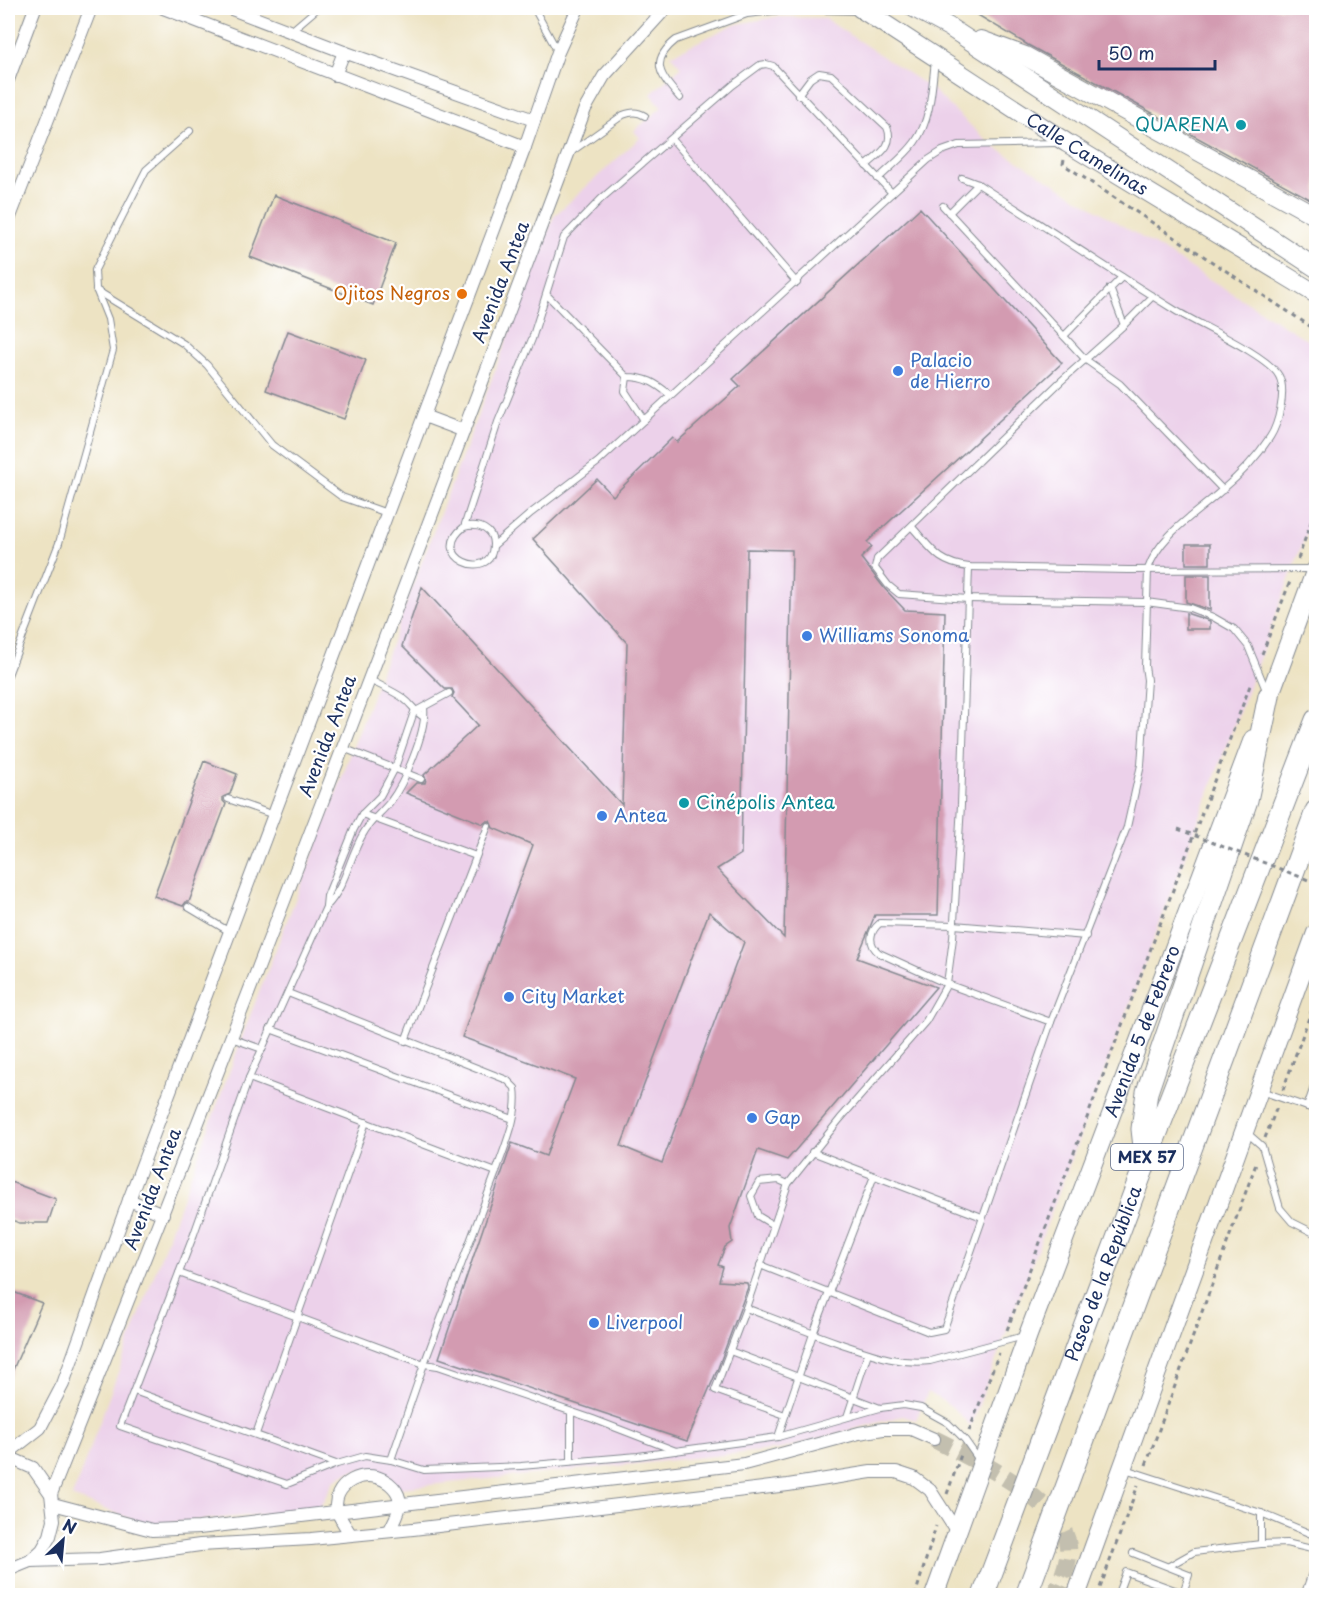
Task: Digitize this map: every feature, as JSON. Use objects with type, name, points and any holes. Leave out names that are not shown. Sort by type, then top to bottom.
[{"type":"highway","points":[[1146,1161],[1142,1129],[1147,1092],[1247,800],[1269,696]]},
{"type":"highway","name":"Paseo de la República","points":[[983,1596],[1146,1161],[1317,720]]},
{"type":"highway","name":"Paseo de la República","points":[[1026,1596],[1317,811]]},
{"type":"highway","points":[[975,1596],[999,1552]]},
{"type":"main road","name":"Calle Camelinas","points":[[914,8],[949,27],[1317,268]]},
{"type":"main road","name":"Calle Camelinas","points":[[863,9],[1067,143],[1317,294]]},
{"type":"main road","points":[[949,27],[1025,56],[1317,216]]},
{"type":"main road","points":[[1067,143],[1091,166],[1317,308]]},
{"type":"main road","name":"Avenida 5 de Febrero","points":[[934,1596],[1028,1335],[1316,569]]},
{"type":"main road","points":[[1080,1595],[1122,1468],[1317,933]]},
{"type":"street","points":[[8,80],[35,8]]},
{"type":"street","points":[[8,222],[91,8]]},
{"type":"street","points":[[163,8],[525,147]]},
{"type":"street","points":[[229,8],[534,120]]},
{"type":"street","name":"Avenida Antea","points":[[8,1455],[40,1428],[63,1384],[129,1200],[525,147],[558,52],[578,8]]},
{"type":"street","name":"Avenida Antea","points":[[30,1561],[42,1550],[50,1536],[54,1520],[52,1499],[343,748],[585,109],[604,76],[666,8]]},
{"type":"street","points":[[335,75],[344,52]]},
{"type":"street","points":[[423,416],[464,431]]},
{"type":"street","points":[[129,1200],[163,1214]]},
{"type":"street","points":[[8,1455],[33,1468],[52,1499],[152,1530],[199,1528],[744,1464],[859,1433],[883,1429],[911,1429],[934,1439]]},
{"type":"street","points":[[8,1570],[30,1561],[100,1559],[200,1545],[310,1539],[706,1495],[871,1472],[896,1472],[914,1478],[930,1490],[957,1532]]},
{"type":"street","points":[[350,1534],[337,1512],[338,1497],[346,1485],[358,1477],[373,1475],[386,1480],[396,1491],[400,1505],[390,1530]]},
{"type":"street","points":[[199,1528],[200,1545]]},
{"type":"lane","points":[[195,20],[199,8]]},
{"type":"lane","points":[[291,31],[318,8]]},
{"type":"lane","points":[[534,8],[558,52]]},
{"type":"lane","points":[[680,98],[663,78],[658,67],[660,58],[667,47],[676,40],[747,14],[790,9],[863,9]]},
{"type":"lane","points":[[878,179],[915,143],[922,128],[932,89],[935,56]]},
{"type":"lane","points":[[464,527],[498,422],[547,295],[564,237],[601,199],[697,115],[760,65],[773,66],[892,194]]},
{"type":"lane","points":[[798,95],[810,79],[819,73],[831,75],[887,128],[891,136],[889,145],[866,166]]},
{"type":"lane","points":[[568,154],[623,115],[639,112],[645,116]]},
{"type":"lane","points":[[8,675],[59,543],[113,350],[108,319],[96,289],[96,270],[146,170],[190,131]]},
{"type":"lane","points":[[672,139],[796,283]]},
{"type":"lane","points":[[493,546],[531,513],[598,462],[928,160],[942,151],[959,146],[1067,143]]},
{"type":"lane","points":[[760,1264],[928,1332],[944,1329],[1051,1022],[1127,827],[1141,765],[1147,680],[1146,602],[1148,569],[1153,554],[1163,540],[1223,490],[1255,457],[1276,426],[1282,396],[1280,377],[1266,362],[1122,277],[978,184],[962,178]]},
{"type":"lane","points":[[949,213],[978,184]]},
{"type":"lane","points":[[943,206],[1086,360],[1120,384],[1223,490]]},
{"type":"lane","points":[[1064,336],[1122,277]]},
{"type":"lane","points":[[1110,288],[1124,325]]},
{"type":"lane","points":[[96,289],[184,344],[207,365],[272,445],[342,497],[387,513]]},
{"type":"lane","points":[[547,295],[627,376],[655,382],[670,395]]},
{"type":"lane","points":[[1153,296],[1060,382],[877,559],[875,568],[879,576],[899,594],[968,599],[1146,602],[1190,608],[1234,629],[1248,646],[1269,696]]},
{"type":"lane","points":[[627,376],[624,391],[644,420]]},
{"type":"lane","points":[[480,526],[492,538],[491,554],[486,561],[470,565],[462,562],[456,556],[453,539],[464,527],[480,526]]},
{"type":"lane","points":[[912,527],[943,561],[952,565],[969,567],[1316,569]]},
{"type":"lane","points":[[785,1415],[715,1390],[746,1308],[788,1184],[812,1152],[926,1021],[947,984],[954,926],[961,805],[969,567]]},
{"type":"lane","points":[[368,680],[402,698],[410,704],[414,712],[425,718]]},
{"type":"lane","points":[[326,907],[327,896],[354,829],[362,814],[380,796],[395,768],[414,712],[449,693]]},
{"type":"lane","points":[[424,708],[425,718],[406,772],[391,801],[374,818],[362,835],[341,887],[326,907],[249,1078],[179,1274],[120,1426],[287,1484],[337,1464],[365,1456],[391,1460],[424,1470],[521,1466],[676,1451],[778,1437],[880,1408],[904,1406],[921,1408],[948,1423],[965,1440],[982,1463]]},
{"type":"lane","points":[[343,748],[421,778]]},
{"type":"lane","points":[[228,799],[275,815]]},
{"type":"lane","points":[[362,814],[476,856]]},
{"type":"lane","points":[[405,1041],[488,826]]},
{"type":"lane","points":[[188,907],[231,932]]},
{"type":"lane","points":[[1051,1022],[947,984],[879,953],[873,948],[871,941],[874,927],[880,923],[954,926],[1086,936]]},
{"type":"lane","points":[[288,993],[507,1080],[515,1088],[517,1099],[513,1119],[496,1172],[424,1364],[391,1460]]},
{"type":"lane","points":[[270,1029],[513,1119]]},
{"type":"lane","points":[[231,1038],[262,1049]]},
{"type":"lane","points":[[249,1078],[496,1172]]},
{"type":"lane","points":[[1307,1107],[1317,1081]]},
{"type":"lane","points":[[1260,1090],[1317,1110]]},
{"type":"lane","points":[[256,1434],[366,1122]]},
{"type":"lane","points":[[1245,1132],[1262,1146],[1280,1208],[1292,1222],[1317,1234]]},
{"type":"lane","points":[[812,1152],[982,1217]]},
{"type":"lane","points":[[778,1437],[797,1376],[874,1176]]},
{"type":"lane","points":[[773,1225],[758,1216],[751,1196],[759,1182],[779,1180],[788,1184]]},
{"type":"lane","points":[[179,1274],[424,1364],[438,1366],[676,1451]]},
{"type":"lane","points":[[746,1308],[868,1353],[896,1361],[915,1363],[1028,1335]]},
{"type":"lane","points":[[729,1351],[880,1408]]},
{"type":"lane","points":[[848,1417],[868,1353]]},
{"type":"lane","points":[[134,1391],[337,1464]]},
{"type":"lane","points":[[570,1461],[571,1412]]},
{"type":"lane","points":[[1122,1468],[1261,1513],[1317,1536]]},
{"type":"lane","points":[[1261,1513],[1261,1544]]},
{"type":"lane","points":[[1169,1566],[1194,1552],[1261,1544],[1286,1543],[1317,1550]]},
{"type":"lane","points":[[1117,1596],[1126,1572],[1182,1594],[1189,1575],[1133,1553]]},
{"type":"lane","points":[[1304,1596],[1317,1562]]},
{"type":"path","points":[[1063,164],[1317,330]]},
{"type":"path","points":[[971,1426],[1317,508]]},
{"type":"path","points":[[1178,829],[1317,884]]},
{"type":"path","points":[[1097,1596],[1317,998]]},
{"type":"shaded area","name":"Antea","points":[[775,17],[824,18],[932,89],[990,144],[1316,345],[1316,508],[971,1426],[951,1406],[928,1392],[916,1420],[902,1416],[782,1449],[400,1488],[382,1474],[361,1469],[346,1473],[334,1480],[319,1509],[148,1525],[72,1497],[251,1013],[554,216],[640,138],[634,131],[662,107],[651,94],[681,67],[671,55],[733,25]]},
{"type":"building","name":"QUARENA","points":[[966,8],[1317,8],[1317,203],[1028,45]]},
{"type":"building","points":[[274,195],[396,243],[373,305],[250,257]]},
{"type":"building","points":[[920,208],[1062,363],[867,542],[872,547],[861,558],[884,588],[905,610],[945,612],[938,915],[875,915],[857,958],[936,987],[787,1160],[758,1150],[730,1228],[732,1242],[725,1247],[718,1265],[723,1267],[719,1281],[747,1283],[748,1287],[718,1368],[687,1441],[439,1358],[512,1143],[546,1156],[575,1079],[462,1037],[533,845],[493,828],[490,821],[483,824],[406,793],[416,783],[425,783],[424,775],[478,725],[452,697],[454,693],[452,689],[445,689],[402,646],[422,587],[622,805],[627,643],[533,539],[597,479],[613,496],[672,438],[677,442],[740,386],[733,379]],"holes":[[[747,549],[792,550],[784,938],[717,869],[741,854]],[[709,912],[744,942],[662,1163],[621,1146]]]},
{"type":"building","points":[[288,331],[366,360],[344,419],[266,390]]},
{"type":"building","points":[[1186,544],[1210,544],[1210,564],[1186,564]]},
{"type":"building","points":[[1186,575],[1210,575],[1210,610],[1186,602]]},
{"type":"building","points":[[1186,613],[1210,621],[1210,629],[1186,629]]},
{"type":"building","points":[[204,761],[237,774],[230,794],[223,797],[226,804],[189,902],[183,906],[154,896]]},
{"type":"building","points":[[8,1181],[56,1199],[48,1223],[19,1223],[8,1218]]},
{"type":"building","points":[[8,1290],[42,1303],[8,1381]]},
{"type":"tunnel","points":[[934,1439],[1013,1482],[1050,1513],[1062,1529],[1068,1546],[1066,1565],[1055,1596]]},
{"type":"place","name":"QUARENA","points":[[1241,125]]},
{"type":"place","name":"Ojitos Negros","points":[[462,294]]},
{"type":"place","name":"Palacio de Hierro","points":[[898,371]]},
{"type":"place","name":"Williams Sonoma","points":[[807,636]]},
{"type":"place","name":"Cinépolis Antea","points":[[684,803]]},
{"type":"place","name":"Antea","points":[[602,816]]},
{"type":"place","name":"City Market","points":[[509,997]]},
{"type":"place","name":"Gap","points":[[752,1118]]},
{"type":"place","name":"Liverpool","points":[[594,1323]]}]
